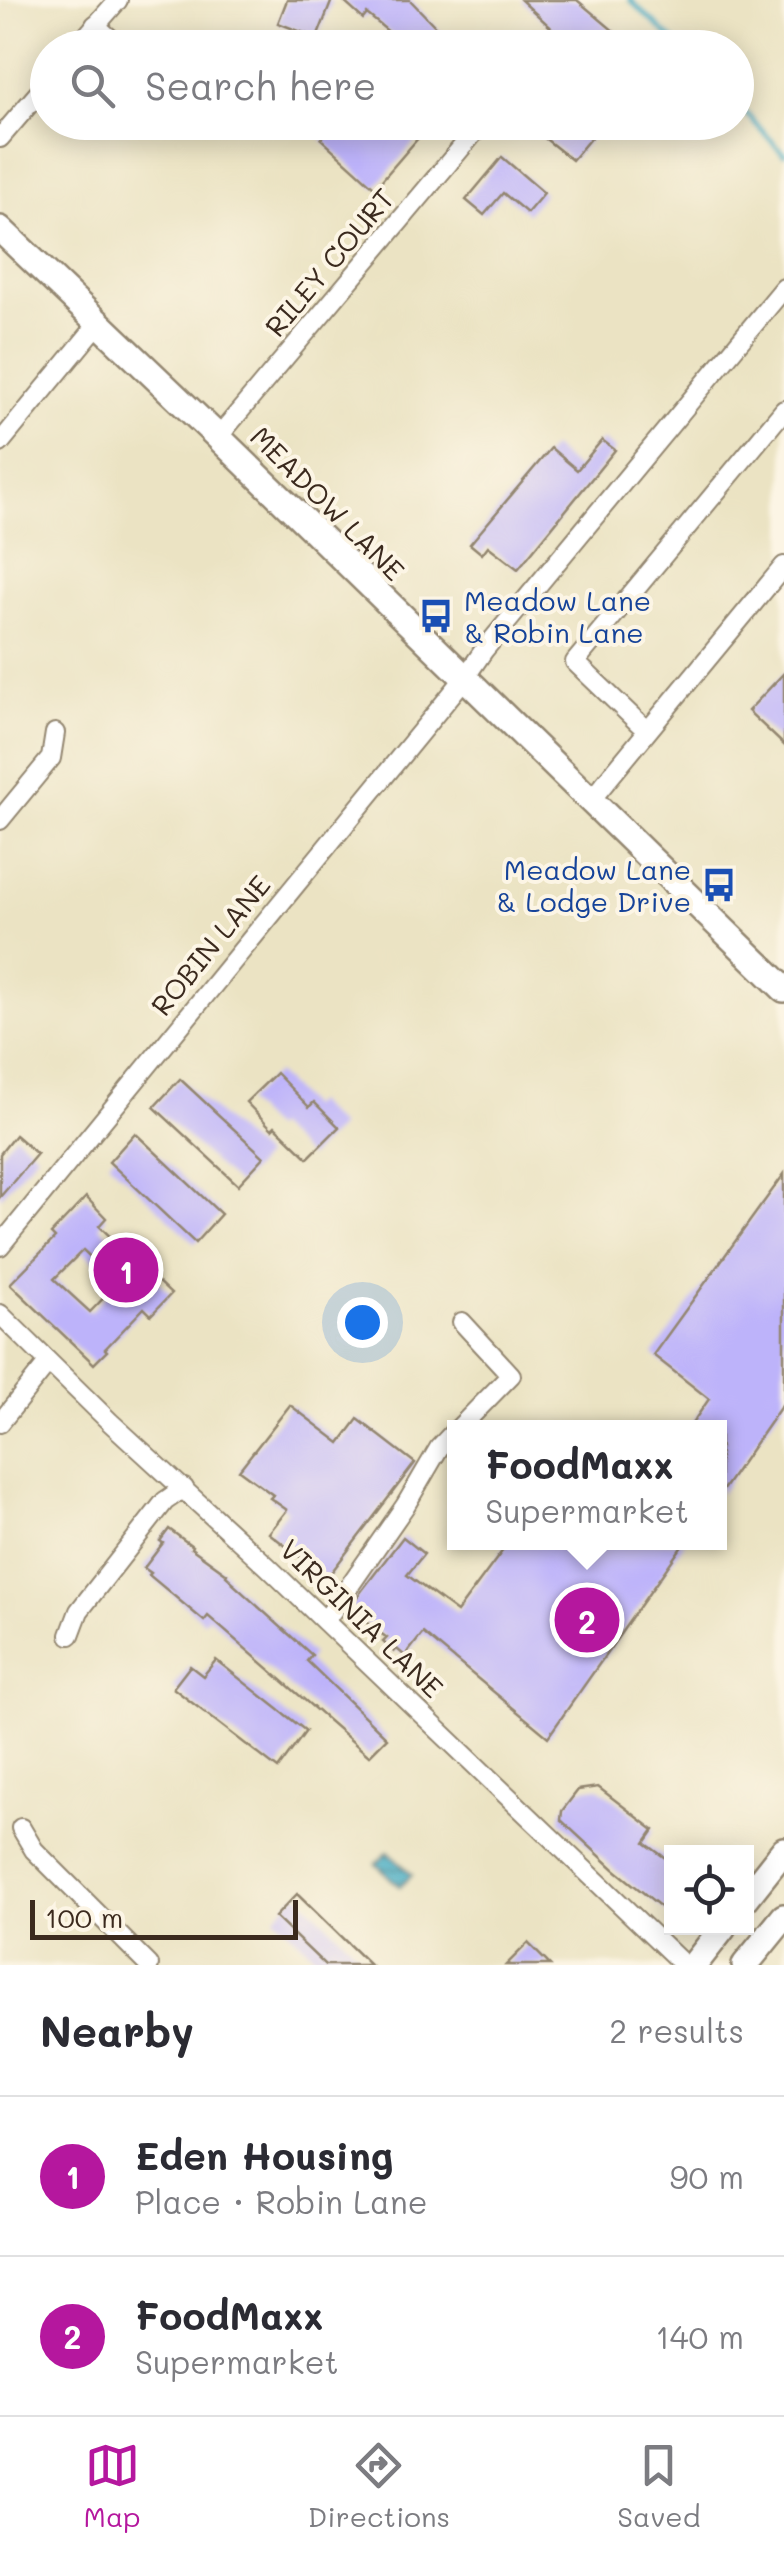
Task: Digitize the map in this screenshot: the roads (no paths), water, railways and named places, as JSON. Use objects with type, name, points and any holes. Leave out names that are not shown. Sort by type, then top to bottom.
[{"type":"street","points":[[91,30],[118,0]]},
{"type":"street","points":[[95,25],[101,30]]},
{"type":"street","points":[[0,138],[30,103]]},
{"type":"street","name":"RILEY COURT","points":[[218,438],[468,140]]},
{"type":"street","name":"MEADOW LANE","points":[[0,229],[784,988]]},
{"type":"street","name":"ROBIN LANE","points":[[0,1246],[784,288]]},
{"type":"street","points":[[0,443],[98,324]]},
{"type":"street","points":[[647,731],[575,662],[784,410]]},
{"type":"street","points":[[590,801],[784,566]]},
{"type":"street","points":[[0,820],[51,758],[55,732]]},
{"type":"street","name":"VIRGINIA LANE","points":[[0,1314],[684,1965]]},
{"type":"street","points":[[462,1322],[512,1375],[467,1420]]},
{"type":"street","points":[[0,1423],[48,1363]]},
{"type":"street","points":[[325,1621],[447,1439]]},
{"type":"street","points":[[70,1635],[78,1611],[165,1500],[184,1488]]},
{"type":"street","points":[[21,1828],[34,1850],[150,1965]]},
{"type":"street","points":[[754,1888],[784,1850]]},
{"type":"street","points":[[745,1965],[784,1917]]},
{"type":"street","points":[[694,1965],[718,1935]]},
{"type":"water","points":[[388,1852],[412,1875],[400,1887],[376,1864]]},
{"type":"waterway","points":[[630,0],[662,30]]},
{"type":"waterway","points":[[754,122],[784,154]]},
{"type":"place","name":"Meadow Lane & Robin Lane","points":[[436,616]]},
{"type":"place","name":"Meadow Lane & Lodge Drive","points":[[719,885]]},
{"type":"place","name":"Eden Housing","points":[[126,1270]]},
{"type":"place","name":"FoodMaxx","points":[[587,1620]]}]
